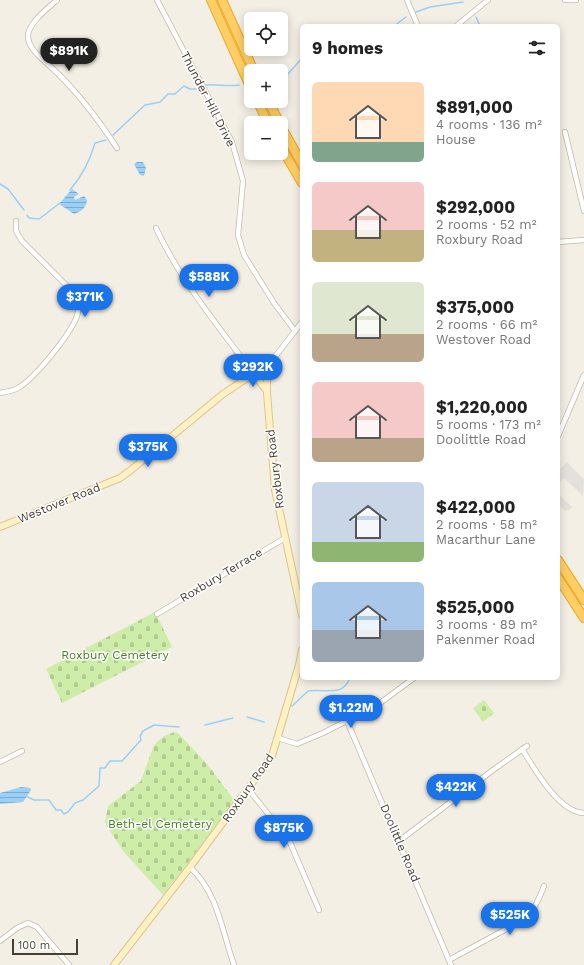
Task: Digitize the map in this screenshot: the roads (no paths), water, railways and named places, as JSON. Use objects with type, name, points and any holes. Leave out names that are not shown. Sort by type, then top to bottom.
[{"type":"highway","points":[[211,0],[244,73]]},
{"type":"highway","points":[[222,0],[251,64]]},
{"type":"highway","points":[[288,139],[300,160]]},
{"type":"highway","points":[[288,159],[300,180]]},
{"type":"highway","points":[[560,563],[584,600]]},
{"type":"highway","points":[[560,581],[584,618]]},
{"type":"street","points":[[57,0],[34,21],[28,36],[31,47],[70,86],[94,115],[117,148]]},
{"type":"street","name":"Thunder Hill Drive","points":[[158,0],[232,142],[243,181],[238,235],[244,255],[274,303],[295,331]]},
{"type":"street","points":[[407,0],[417,24]]},
{"type":"street","points":[[458,24],[488,0]]},
{"type":"street","points":[[565,0],[576,0]]},
{"type":"street","points":[[565,132],[584,211]]},
{"type":"street","points":[[0,393],[17,388],[30,379],[61,342],[77,315],[78,303],[73,292],[22,241],[16,232],[16,220]]},
{"type":"street","points":[[156,228],[164,245],[184,276],[253,373]]},
{"type":"street","points":[[560,242],[584,240]]},
{"type":"street","points":[[270,363],[300,325]]},
{"type":"street","name":"Westover Road","points":[[0,527],[120,478],[223,394],[270,363]]},
{"type":"street","name":"Roxbury Road","points":[[270,363],[267,376],[267,393],[276,490],[300,606]]},
{"type":"street","name":"Roxbury Road","points":[[253,373],[267,393]]},
{"type":"street","points":[[560,431],[584,375]]},
{"type":"street","name":"Roxbury Terrace","points":[[156,614],[285,538]]},
{"type":"street","name":"Roxbury Road","points":[[114,965],[190,867],[272,756],[284,712],[300,665]]},
{"type":"street","points":[[278,738],[297,744],[376,706],[411,680]]},
{"type":"street","name":"Doolittle Road","points":[[347,721],[450,962]]},
{"type":"street","points":[[399,841],[504,761],[527,746]]},
{"type":"street","points":[[522,749],[546,787],[572,811],[584,814]]},
{"type":"street","points":[[0,762],[22,751]]},
{"type":"street","points":[[248,790],[289,840],[318,910]]},
{"type":"street","points":[[190,867],[200,876],[214,901],[233,965]]},
{"type":"street","points":[[450,962],[523,920],[530,914],[539,900],[544,886]]},
{"type":"street","points":[[0,941],[17,928],[28,923],[37,927],[69,965]]},
{"type":"water","points":[[137,162],[143,162],[146,168],[144,176],[140,175],[134,164]]},
{"type":"water","points":[[72,189],[79,194],[74,197],[75,200],[84,196],[87,200],[83,209],[74,214],[59,204]]},
{"type":"water","points":[[21,787],[30,788],[31,790],[23,802],[0,804],[0,793]]},
{"type":"waterway","points":[[416,12],[430,7],[463,2]]},
{"type":"waterway","points":[[397,24],[406,17]]},
{"type":"waterway","points":[[476,17],[479,24]]},
{"type":"waterway","points":[[288,74],[300,60]]},
{"type":"waterway","points":[[206,85],[239,85]]},
{"type":"waterway","points":[[113,135],[145,105],[160,102],[168,94],[175,94],[184,86],[190,89],[196,89]]},
{"type":"waterway","points":[[70,190],[85,168],[95,143],[106,140]]},
{"type":"waterway","points":[[0,184],[8,189],[24,210]]},
{"type":"waterway","points":[[27,215],[29,218],[39,219],[60,203]]},
{"type":"waterway","points":[[292,706],[308,691],[337,690],[347,684],[349,680]]},
{"type":"waterway","points":[[247,717],[264,722]]},
{"type":"waterway","points":[[205,725],[233,718]]},
{"type":"waterway","points":[[26,796],[34,800],[49,800],[56,810],[61,810],[64,814],[68,812],[75,803],[83,800],[99,786],[100,768],[105,768],[110,761],[122,761],[141,740],[140,736],[143,731],[154,725],[179,727]]},
{"type":"park label","name":"Roxbury Cemetery","points":[[115,655]]},
{"type":"park label","name":"Beth-el Cemetery","points":[[160,824]]}]
